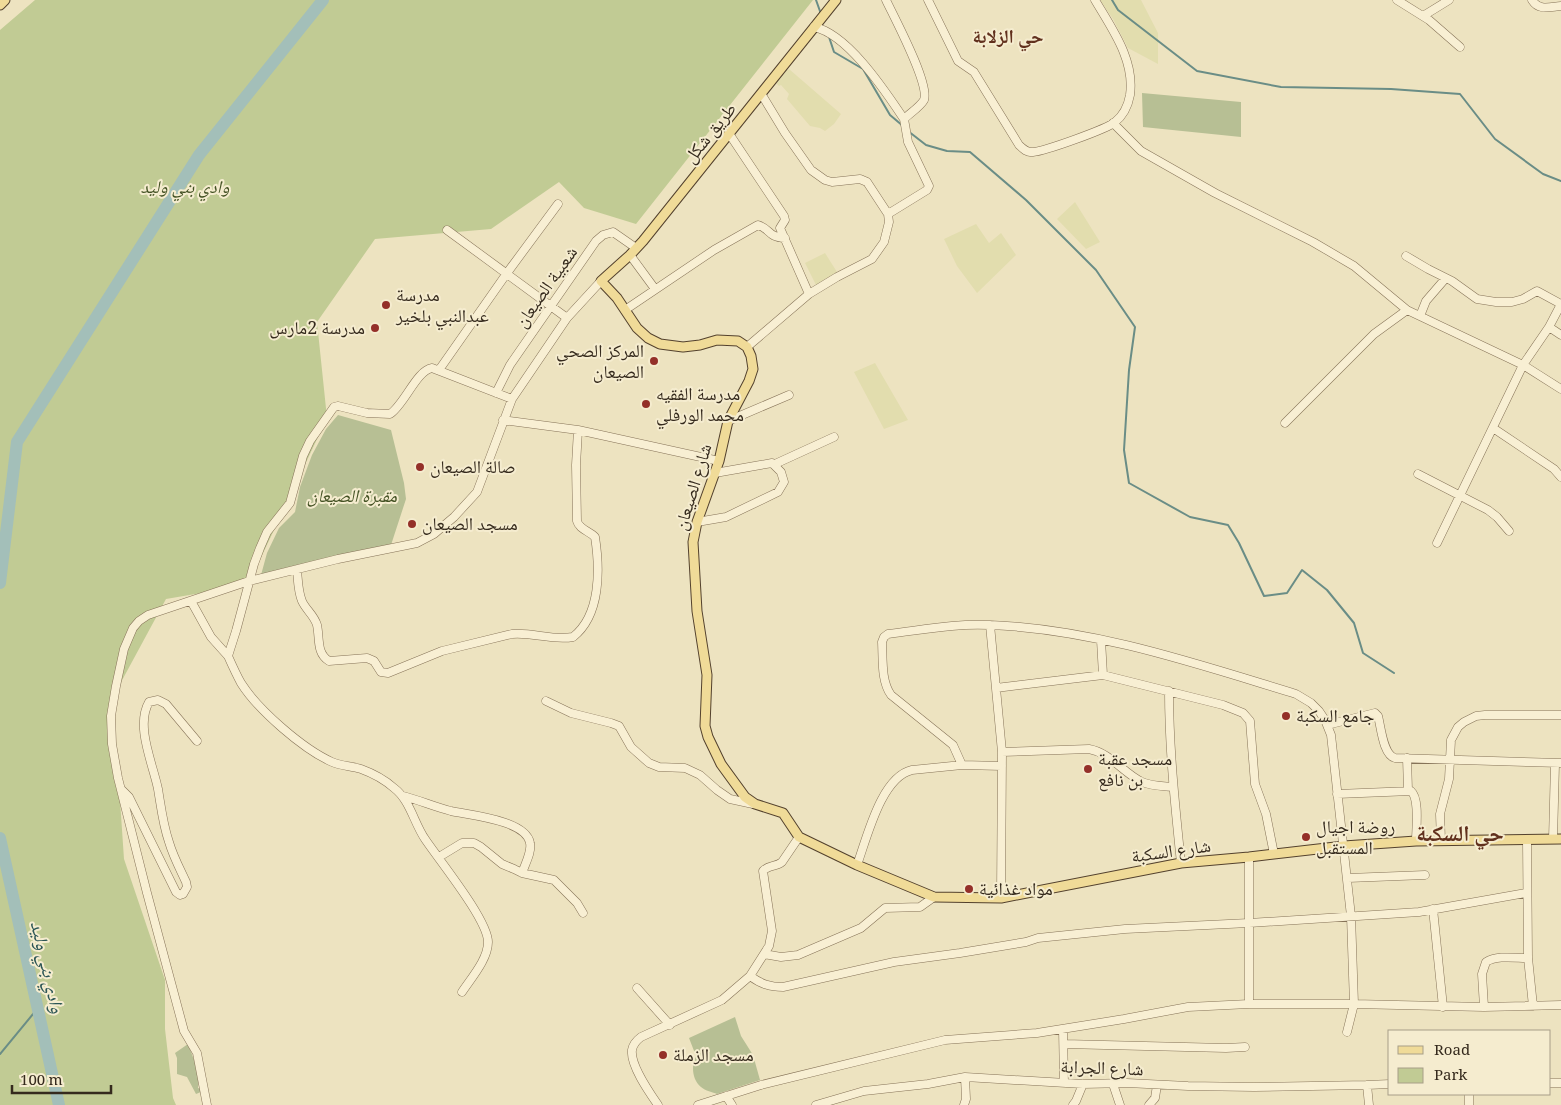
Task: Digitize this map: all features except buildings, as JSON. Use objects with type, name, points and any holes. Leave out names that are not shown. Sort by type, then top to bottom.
[{"type":"main road","points":[[0,5],[5,0]]},
{"type":"main road","name":"طريق شكل","points":[[601,281],[633,252],[730,135],[836,0]]},
{"type":"main road","points":[[601,281],[617,298],[638,328],[648,338],[660,344],[683,347],[728,340],[738,341],[746,347]]},
{"type":"main road","name":"شارع الصيعان","points":[[746,347],[751,356],[752,369],[749,381],[728,421],[719,461],[693,542],[697,611],[707,675],[705,726],[708,737],[722,764],[744,797],[755,804],[783,813],[800,837]]},
{"type":"main road","name":"شارع السكبة","points":[[800,837],[857,865],[934,896],[1001,898],[1180,863],[1344,846],[1416,841],[1557,839]]},
{"type":"street","points":[[886,0],[919,70],[925,97],[923,102],[904,119]]},
{"type":"street","points":[[928,0],[958,61],[974,72],[1019,146],[1024,150],[1032,152],[1061,144],[1113,123],[1126,108],[1130,96],[1130,70],[1127,58],[1095,0]]},
{"type":"street","points":[[1396,0],[1423,16],[1460,48]]},
{"type":"street","points":[[1423,16],[1449,0]]},
{"type":"street","points":[[1532,0],[1540,8],[1561,6]]},
{"type":"street","points":[[814,27],[824,29],[846,46],[882,86],[904,119],[908,142],[929,186],[927,190],[888,214]]},
{"type":"street","points":[[746,347],[808,294],[872,259],[884,242],[887,233],[888,214],[867,182],[860,179],[832,182],[825,180],[812,170],[785,133],[762,95]]},
{"type":"street","points":[[1113,123],[1141,151],[1215,193],[1313,242],[1354,266],[1407,310],[1523,365],[1561,389]]},
{"type":"street","points":[[730,135],[784,216],[785,220],[780,228],[808,294]]},
{"type":"street","points":[[439,370],[558,204]]},
{"type":"street","points":[[625,310],[714,250],[758,225],[762,226],[774,237],[785,238]]},
{"type":"street","points":[[447,230],[568,318]]},
{"type":"street","name":"شعبية الصيعان","points":[[496,393],[510,365],[600,237],[613,232],[633,252]]},
{"type":"street","points":[[633,252],[655,289]]},
{"type":"street","points":[[1406,256],[1452,281],[1477,299],[1512,302],[1539,291],[1561,304],[1549,327],[1523,365],[1437,543]]},
{"type":"street","points":[[1420,316],[1426,302],[1445,278]]},
{"type":"street","points":[[207,1105],[197,1053],[184,1031],[121,789],[112,744],[111,716],[116,686],[124,649],[133,628],[148,615],[249,581],[338,559],[417,544],[434,534],[454,517],[476,492],[512,399],[568,318],[601,281]]},
{"type":"street","points":[[1285,423],[1374,334],[1407,310]]},
{"type":"street","points":[[1549,327],[1561,335]]},
{"type":"street","points":[[228,656],[254,564],[267,532],[292,499],[303,456],[310,440],[334,407],[367,413],[390,414],[400,405],[424,371],[432,368],[512,399]]},
{"type":"street","points":[[728,421],[789,395]]},
{"type":"street","points":[[503,420],[578,430],[719,461]]},
{"type":"street","points":[[1493,428],[1554,469],[1561,477]]},
{"type":"street","points":[[297,570],[300,597],[314,617],[323,656],[330,661],[367,658],[374,661],[381,672],[388,674],[442,651],[512,634],[523,633],[556,638],[573,637],[590,615],[594,603],[597,579],[595,538],[579,527],[577,521],[576,465],[578,430]]},
{"type":"street","points":[[715,473],[760,464],[775,464],[834,437]]},
{"type":"street","points":[[698,522],[726,517],[778,492],[782,487],[784,477],[775,464]]},
{"type":"street","points":[[1418,474],[1488,510],[1510,531]]},
{"type":"street","points":[[190,600],[211,636],[228,656],[241,682],[271,717],[319,756],[335,763],[363,770],[395,788],[403,796],[424,838],[469,901],[487,934],[487,950],[462,992]]},
{"type":"street","points":[[990,625],[1002,752],[1001,898]]},
{"type":"street","points":[[962,765],[953,745],[891,695],[887,689],[884,678],[882,642],[888,634],[955,626],[990,625],[1051,630],[1157,653],[1296,694],[1311,703],[1319,711],[1331,735],[1348,878],[1352,916],[1354,1004],[1347,1032]]},
{"type":"street","points":[[1101,640],[1103,675]]},
{"type":"street","points":[[996,688],[1103,675],[1223,705],[1247,716],[1250,721],[1256,784],[1266,814],[1274,854]]},
{"type":"street","points":[[1169,691],[1169,731],[1180,863]]},
{"type":"street","points":[[121,789],[129,797],[176,892],[183,894],[187,887],[186,882],[169,844],[158,787],[145,741],[144,720],[146,707],[149,702],[158,700],[166,704],[197,741]]},
{"type":"street","points":[[546,701],[571,713],[619,726],[632,747],[649,763],[659,767],[685,768],[700,775],[730,799],[755,804]]},
{"type":"street","points":[[1327,726],[1375,714],[1378,716],[1389,755],[1395,758],[1558,764],[1557,839]]},
{"type":"street","points":[[1441,840],[1440,814],[1449,778],[1451,740],[1458,726],[1476,716],[1485,715],[1561,715]]},
{"type":"street","points":[[1002,752],[1097,750],[1140,781],[1173,787]]},
{"type":"street","points":[[1407,758],[1408,790]]},
{"type":"street","points":[[857,865],[883,796],[894,782],[908,771],[962,765],[1002,766]]},
{"type":"street","points":[[1337,794],[1408,790],[1412,792],[1415,796],[1417,809],[1416,841]]},
{"type":"street","points":[[403,796],[451,811],[510,824],[523,832],[531,844],[522,873]]},
{"type":"street","points":[[658,1105],[636,1069],[632,1049],[635,1043],[641,1037],[722,1000],[750,976],[770,946],[772,932],[763,871],[782,862],[800,837]]},
{"type":"street","points":[[1527,840],[1528,958],[1533,1006]]},
{"type":"street","points":[[439,857],[462,843],[474,843],[502,864],[522,873],[554,880],[577,902],[583,913]]},
{"type":"street","points":[[1249,857],[1249,1004]]},
{"type":"street","points":[[1348,878],[1425,875]]},
{"type":"street","points":[[750,976],[759,983],[783,987],[894,962],[960,953],[1038,938],[1124,929],[1406,914],[1526,893]]},
{"type":"street","points":[[764,954],[781,957],[798,955],[861,928],[885,908],[920,906],[934,896]]},
{"type":"street","points":[[1433,909],[1443,1007]]},
{"type":"street","points":[[1484,1007],[1482,974],[1486,962],[1497,958],[1528,958]]},
{"type":"street","points":[[637,988],[670,1024]]},
{"type":"street","points":[[698,1105],[761,1085],[945,1040],[1037,1033],[1188,1007],[1249,1004],[1354,1004],[1443,1007],[1561,1005]]},
{"type":"street","points":[[1063,1029],[1064,1083]]},
{"type":"street","points":[[1064,1044],[1245,1047]]},
{"type":"street","points":[[964,1105],[966,1099],[966,1077]]},
{"type":"street","name":"شارع الجرابة","points":[[816,1105],[864,1091],[928,1084],[966,1077],[1083,1084],[1254,1087],[1388,1084]]},
{"type":"street","points":[[1073,1105],[1083,1084]]},
{"type":"street","points":[[1113,1084],[1120,1105]]},
{"type":"street","points":[[1149,1105],[1155,1098],[1156,1085]]},
{"type":"street","points":[[1367,1085],[1369,1105]]},
{"type":"street","points":[[726,1096],[732,1105]]},
{"type":"shaded area","points":[[1100,0],[1141,0],[1158,33],[1158,64],[1128,48],[1113,19]]},
{"type":"shaded area","points":[[784,68],[789,69],[841,114],[834,124],[825,131],[810,126],[787,99],[789,94],[781,85],[779,86],[774,81]]},
{"type":"shaded area","points":[[1075,202],[1100,242],[1086,249],[1057,219]]},
{"type":"shaded area","points":[[976,224],[989,243],[1001,233],[1016,255],[977,293],[957,266],[944,239]]},
{"type":"shaded area","points":[[825,253],[837,272],[816,285],[805,263]]},
{"type":"shaded area","points":[[875,363],[908,420],[884,429],[854,372]]},
{"type":"green space","name":"وادي بني وليد","points":[[35,0],[813,0],[636,224],[584,208],[559,182],[491,229],[375,239],[317,322],[327,418],[248,585],[166,599],[113,697],[124,859],[165,980],[165,1029],[173,1098],[176,1105],[0,1105],[0,30]]},
{"type":"green space","points":[[1142,93],[1241,102],[1241,137],[1143,127]]},
{"type":"green space","name":"مقبرة الصيعان","points":[[338,415],[391,430],[406,499],[391,545],[261,575],[267,553],[279,528],[295,512],[300,487],[312,455],[326,429]]},
{"type":"green space","points":[[735,1017],[741,1036],[753,1055],[760,1080],[717,1094],[703,1088],[698,1084],[694,1076],[693,1064],[696,1056],[689,1038]]},
{"type":"green space","points":[[188,1044],[199,1073],[198,1088],[202,1089],[201,1092],[196,1094],[187,1077],[177,1074],[177,1058],[175,1053]]},
{"type":"waterway","name":"وادي بني وليد","points":[[0,583],[17,442],[199,155],[323,0]]},
{"type":"waterway","points":[[816,0],[821,14]]},
{"type":"waterway","points":[[1112,0],[1118,10],[1197,71],[1281,87],[1391,89],[1460,94],[1495,139],[1543,174],[1561,181]]},
{"type":"waterway","points":[[829,37],[834,52],[863,69],[890,115],[903,126]]},
{"type":"waterway","points":[[908,131],[926,145],[947,151],[970,152],[1026,200],[1096,270],[1135,327],[1129,370],[1124,450],[1129,483],[1190,517],[1228,525],[1239,543],[1264,596],[1287,593],[1302,570],[1327,590],[1354,623],[1363,653],[1394,673]]},
{"type":"waterway","name":"وادي بني وليد","points":[[0,838],[59,1105]]},
{"type":"waterway","points":[[0,1054],[38,1008]]},
{"type":"place","name":"مدرسة عبدالنبي بلخير","points":[[386,305]]},
{"type":"place","name":"مدرسة 2مارس","points":[[375,328]]},
{"type":"place","name":"المركز الصحي الصيعان","points":[[654,361]]},
{"type":"place","name":"مدرسة الفقيه محمد الورفلي","points":[[646,404]]},
{"type":"place","name":"صالة الصيعان","points":[[420,467]]},
{"type":"place","name":"مسجد الصيعان","points":[[412,524]]},
{"type":"place","name":"جامع السكبة","points":[[1286,716]]},
{"type":"place","name":"مسجد عقبة بن نافع","points":[[1088,769]]},
{"type":"place","name":"روضة اجيال المستقبل","points":[[1306,837]]},
{"type":"place","name":"مواد غذائية","points":[[969,889]]},
{"type":"place","name":"مسجد الزملة","points":[[663,1055]]},
{"type":"district","name":"حي الزلابة","points":[[1008,36]]},
{"type":"district","name":"حي السكبة","points":[[1460,833]]}]
